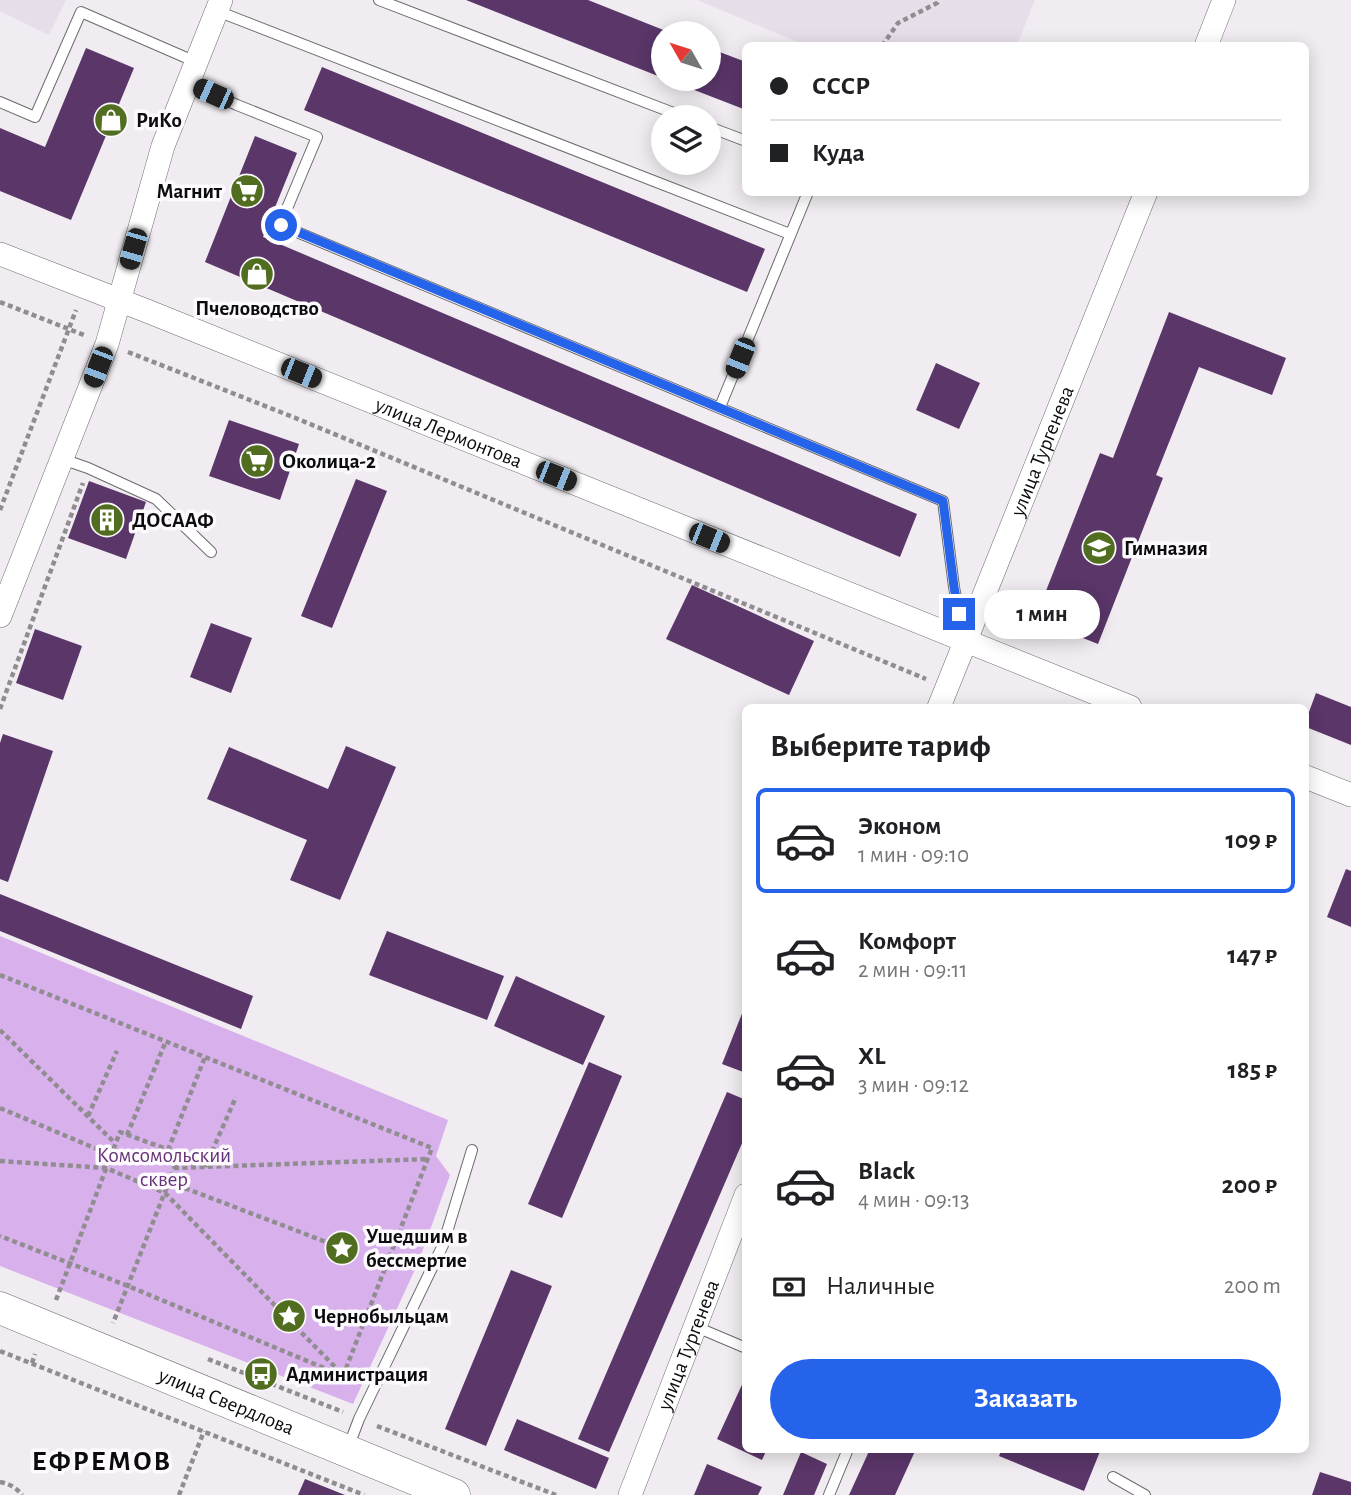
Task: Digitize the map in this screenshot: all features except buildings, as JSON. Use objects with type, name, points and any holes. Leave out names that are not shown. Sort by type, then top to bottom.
[{"type":"main road","name":"улица Свердлова","points":[[0,1308],[51,1312],[108,1336],[347,1451],[454,1495]]},
{"type":"street","points":[[1208,42],[1224,0]]},
{"type":"street","points":[[0,616],[107,344],[163,146],[219,6]]},
{"type":"street","name":"улица Тургенева","points":[[943,697],[1144,196]]},
{"type":"street","name":"улица Лермонтова","points":[[0,254],[148,311],[1121,704]]},
{"type":"street","points":[[1309,778],[1351,795]]},
{"type":"street","name":"улица Тургенева","points":[[630,1495],[742,1205]]},
{"type":"lane","points":[[379,0],[653,105]]},
{"type":"lane","points":[[219,6],[790,234]]},
{"type":"lane","points":[[0,102],[35,117],[82,12],[192,73],[237,105],[317,137],[281,225],[943,501],[954,587],[965,642]]},
{"type":"lane","points":[[721,132],[742,139]]},
{"type":"lane","points":[[720,407],[806,196]]},
{"type":"lane","points":[[62,459],[89,468],[156,499],[211,552]]},
{"type":"lane","points":[[347,1451],[359,1419],[443,1245],[472,1150]]},
{"type":"lane","points":[[694,1326],[742,1346]]},
{"type":"lane","points":[[829,1495],[846,1453]]},
{"type":"lane","points":[[1113,1477],[1145,1495]]},
{"type":"path","points":[[886,42],[898,23],[939,0]]},
{"type":"path","points":[[0,510],[85,286]]},
{"type":"path","points":[[0,302],[293,416],[943,697]]},
{"type":"path","points":[[128,365],[148,311]]},
{"type":"path","points":[[0,709],[89,468]]},
{"type":"path","points":[[0,975],[432,1148],[343,1376]]},
{"type":"path","points":[[0,1030],[115,1143]]},
{"type":"path","points":[[127,1135],[166,1041]]},
{"type":"path","points":[[88,1116],[117,1052]]},
{"type":"path","points":[[168,1150],[205,1057]]},
{"type":"path","points":[[205,1167],[236,1097]]},
{"type":"path","points":[[0,1108],[111,1156]]},
{"type":"path","points":[[51,1312],[120,1132],[180,1154],[108,1336]]},
{"type":"path","points":[[174,1168],[428,1159]]},
{"type":"path","points":[[0,1161],[106,1168],[165,1193],[343,1376]]},
{"type":"path","points":[[169,1181],[342,1248]]},
{"type":"path","points":[[0,1236],[343,1376]]},
{"type":"path","points":[[45,1294],[51,1312]]},
{"type":"path","points":[[51,1312],[68,1303]]},
{"type":"path","points":[[102,1317],[108,1336]]},
{"type":"path","points":[[0,1351],[364,1495]]},
{"type":"path","points":[[204,1357],[556,1495]]},
{"type":"path","points":[[179,1495],[204,1431]]},
{"type":"path","points":[[0,1482],[7,1483],[22,1495]]},
{"type":"shaded area","points":[[0,0],[66,0],[49,35],[0,11]]},
{"type":"shaded area","points":[[697,0],[1035,0],[1018,42],[797,42]]},
{"type":"green space","name":"Комсомольский сквер","points":[[0,936],[448,1120],[436,1156],[450,1175],[418,1263],[353,1404],[0,1266]]},
{"type":"place","name":"РиКо","points":[[111,120]]},
{"type":"place","name":"Магнит","points":[[247,191]]},
{"type":"place","name":"Пчеловодство","points":[[257,274]]},
{"type":"place","name":"Околица-2","points":[[257,461]]},
{"type":"place","name":"ДОСААФ","points":[[107,520]]},
{"type":"place","name":"Гимназия","points":[[1099,548]]},
{"type":"place","name":"Ушедшим в бессмертие","points":[[342,1248]]},
{"type":"place","name":"Чернобыльцам","points":[[289,1316]]},
{"type":"place","name":"Администрация","points":[[261,1374]]},
{"type":"district","name":"ЕФРЕМОВ","points":[[102,1462]]},
{"type":"route","points":[[281,225],[943,501],[959,614]]}]
